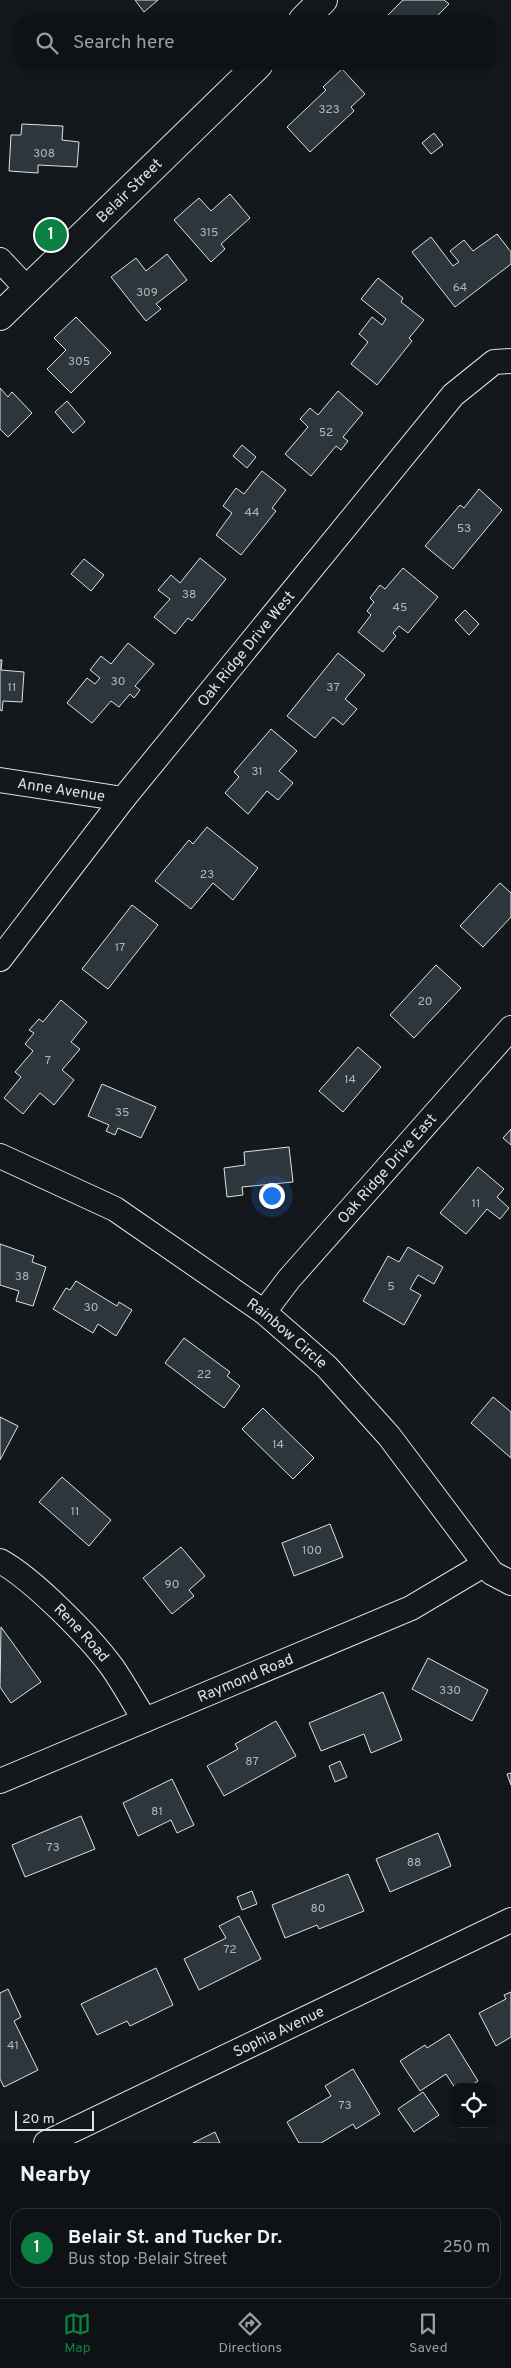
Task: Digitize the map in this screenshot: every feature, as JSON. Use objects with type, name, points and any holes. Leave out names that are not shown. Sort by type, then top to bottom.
[{"type":"main road","points":[[308,15],[323,0]]},
{"type":"main road","name":"Belair Street","points":[[0,316],[253,70]]},
{"type":"street","points":[[0,260],[27,289]]},
{"type":"street","name":"Oak Ridge Drive West","points":[[0,959],[123,799],[453,395],[494,362],[511,361]]},
{"type":"street","name":"Anne Avenue","points":[[0,780],[123,799]]},
{"type":"street","name":"Oak Ridge Drive East","points":[[264,1312],[289,1279],[511,1028]]},
{"type":"street","name":"Rainbow Circle","points":[[0,1156],[116,1209],[264,1312],[327,1366],[384,1430],[492,1573],[511,1584]]},
{"type":"street","name":"Rene Road","points":[[0,1561],[50,1600],[83,1635],[112,1667],[145,1720]]},
{"type":"street","name":"Raymond Road","points":[[0,1781],[411,1608],[485,1564]]},
{"type":"street","name":"Sophia Avenue","points":[[46,2143],[511,1920]]},
{"type":"building","points":[[135,0],[158,0],[144,12]]},
{"type":"building","points":[[403,0],[444,0],[449,4],[438,15],[388,15]]},
{"type":"building","points":[[343,70],[365,94],[351,107],[354,111],[310,152],[287,127],[326,90],[323,87]]},
{"type":"building","points":[[22,124],[63,126],[62,140],[79,142],[77,167],[38,165],[38,173],[9,171],[11,135],[21,135]]},
{"type":"building","points":[[434,133],[443,145],[431,154],[422,143]]},
{"type":"building","points":[[230,194],[250,218],[221,244],[225,249],[211,262],[174,220],[199,198],[211,211]]},
{"type":"building","points":[[497,234],[511,252],[511,264],[455,307],[412,252],[431,237],[453,266],[459,262],[450,251],[464,240],[473,251]]},
{"type":"building","points":[[167,254],[187,280],[156,304],[161,309],[146,321],[111,277],[136,258],[146,271]]},
{"type":"building","points":[[378,278],[403,298],[401,302],[424,320],[409,338],[412,341],[377,385],[351,364],[368,342],[359,334],[372,317],[382,325],[386,319],[361,299]]},
{"type":"building","points":[[76,317],[111,353],[71,393],[47,369],[66,350],[54,338]]},
{"type":"building","points":[[0,388],[8,397],[12,392],[32,413],[8,437],[0,429]]},
{"type":"building","points":[[338,391],[363,413],[343,437],[348,441],[341,450],[336,446],[311,476],[285,454],[308,427],[300,419],[310,408],[318,415]]},
{"type":"building","points":[[67,401],[85,422],[73,433],[55,412]]},
{"type":"building","points":[[242,445],[256,457],[247,468],[233,456]]},
{"type":"building","points":[[262,471],[286,490],[272,508],[276,511],[241,555],[216,535],[232,513],[223,506],[236,488],[244,494]]},
{"type":"building","points":[[479,489],[502,510],[453,569],[425,546],[460,505],[464,508]]},
{"type":"building","points":[[200,558],[226,579],[192,621],[188,618],[175,634],[154,617],[170,599],[158,590],[171,575],[180,583]]},
{"type":"building","points":[[84,559],[104,575],[91,591],[71,574]]},
{"type":"building","points":[[403,568],[438,597],[408,633],[399,626],[393,633],[396,636],[383,652],[358,632],[371,615],[367,611],[374,602],[370,598],[380,585],[385,589]]},
{"type":"building","points":[[465,610],[479,624],[469,635],[455,620]]},
{"type":"building","points":[[128,643],[154,664],[135,686],[140,690],[134,698],[130,694],[119,707],[111,701],[92,723],[67,703],[87,678],[95,684],[100,678],[90,670],[101,656],[111,664]]},
{"type":"building","points":[[338,653],[365,675],[345,699],[357,709],[343,725],[333,717],[315,738],[287,716]]},
{"type":"building","points":[[0,660],[2,660],[1,670],[24,672],[22,702],[3,701],[2,711],[0,710]]},
{"type":"building","points":[[271,729],[297,751],[279,771],[293,783],[278,800],[267,791],[248,814],[225,793],[239,777],[234,772]]},
{"type":"building","points":[[207,827],[258,868],[233,900],[213,883],[191,909],[155,881],[189,840],[193,844]]},
{"type":"building","points":[[500,883],[511,893],[511,917],[483,947],[460,926]]},
{"type":"building","points":[[132,905],[158,925],[108,989],[82,969]]},
{"type":"building","points":[[436,965],[461,988],[414,1038],[390,1015]]},
{"type":"building","points":[[61,1000],[87,1022],[71,1042],[80,1049],[62,1070],[74,1080],[54,1105],[40,1093],[23,1114],[4,1098],[21,1077],[15,1072],[33,1051],[25,1044],[34,1033],[29,1030],[39,1019],[43,1022]]},
{"type":"building","points":[[358,1047],[381,1067],[343,1112],[319,1091]]},
{"type":"building","points":[[102,1084],[156,1107],[141,1138],[118,1128],[115,1135],[106,1131],[109,1125],[88,1116]]},
{"type":"building","points":[[511,1129],[511,1145],[503,1138]]},
{"type":"building","points":[[289,1147],[293,1182],[242,1187],[243,1195],[227,1197],[224,1168],[245,1165],[244,1152]]},
{"type":"building","points":[[478,1167],[504,1189],[497,1197],[509,1208],[500,1219],[487,1209],[466,1234],[440,1213]]},
{"type":"building","points":[[0,1244],[34,1256],[32,1262],[46,1267],[33,1306],[16,1301],[19,1291],[0,1285]]},
{"type":"building","points":[[408,1247],[443,1267],[434,1284],[418,1275],[410,1289],[421,1295],[404,1325],[363,1301],[388,1256],[399,1262]]},
{"type":"building","points":[[76,1281],[117,1306],[119,1302],[132,1310],[116,1336],[98,1324],[93,1333],[53,1309],[66,1288],[70,1290]]},
{"type":"building","points":[[184,1338],[230,1372],[227,1376],[240,1386],[224,1408],[165,1363]]},
{"type":"building","points":[[493,1397],[511,1412],[511,1458],[471,1423]]},
{"type":"building","points":[[263,1408],[314,1458],[293,1479],[242,1429]]},
{"type":"building","points":[[0,1417],[18,1426],[0,1460]]},
{"type":"building","points":[[62,1477],[111,1520],[89,1546],[39,1502]]},
{"type":"building","points":[[330,1524],[343,1557],[294,1576],[282,1543]]},
{"type":"building","points":[[181,1547],[205,1576],[189,1590],[194,1596],[172,1614],[143,1578]]},
{"type":"building","points":[[1,1627],[41,1682],[11,1703],[0,1687]]},
{"type":"building","points":[[428,1658],[488,1690],[472,1721],[412,1689]]},
{"type":"building","points":[[383,1692],[402,1740],[371,1753],[364,1734],[321,1751],[309,1723]]},
{"type":"building","points":[[276,1721],[296,1756],[224,1796],[207,1766],[238,1749],[235,1744]]},
{"type":"building","points":[[340,1761],[347,1777],[335,1782],[329,1766]]},
{"type":"building","points":[[511,1773],[511,1785],[507,1774]]},
{"type":"building","points":[[172,1779],[194,1825],[177,1833],[171,1820],[138,1836],[123,1803]]},
{"type":"building","points":[[81,1816],[95,1849],[25,1877],[12,1845]]},
{"type":"building","points":[[438,1833],[451,1866],[390,1892],[376,1859]]},
{"type":"building","points":[[348,1874],[364,1911],[319,1929],[317,1925],[285,1938],[272,1905]]},
{"type":"building","points":[[252,1891],[257,1904],[242,1910],[237,1897]]},
{"type":"building","points":[[239,1916],[261,1959],[199,1990],[184,1959],[226,1938],[219,1926]]},
{"type":"building","points":[[156,1968],[173,2005],[130,2026],[127,2021],[97,2035],[81,2004]]},
{"type":"building","points":[[8,1989],[21,2017],[14,2021],[38,2070],[4,2087],[0,2079],[0,1993]]},
{"type":"building","points":[[511,1992],[511,2037],[496,2046],[479,2013],[506,1999],[504,1995]]},
{"type":"building","points":[[449,2034],[478,2081],[475,2083],[452,2083],[446,2074],[420,2091],[400,2061],[425,2045],[427,2048]]},
{"type":"building","points":[[353,2069],[380,2114],[356,2129],[353,2124],[321,2143],[299,2143],[287,2122],[331,2096],[325,2086]]},
{"type":"building","points":[[423,2092],[439,2115],[414,2132],[398,2109]]},
{"type":"building","points":[[215,2132],[220,2143],[193,2143]]},
{"type":"place","name":"Belair St. and Tucker Dr.","points":[[51,235]]}]
